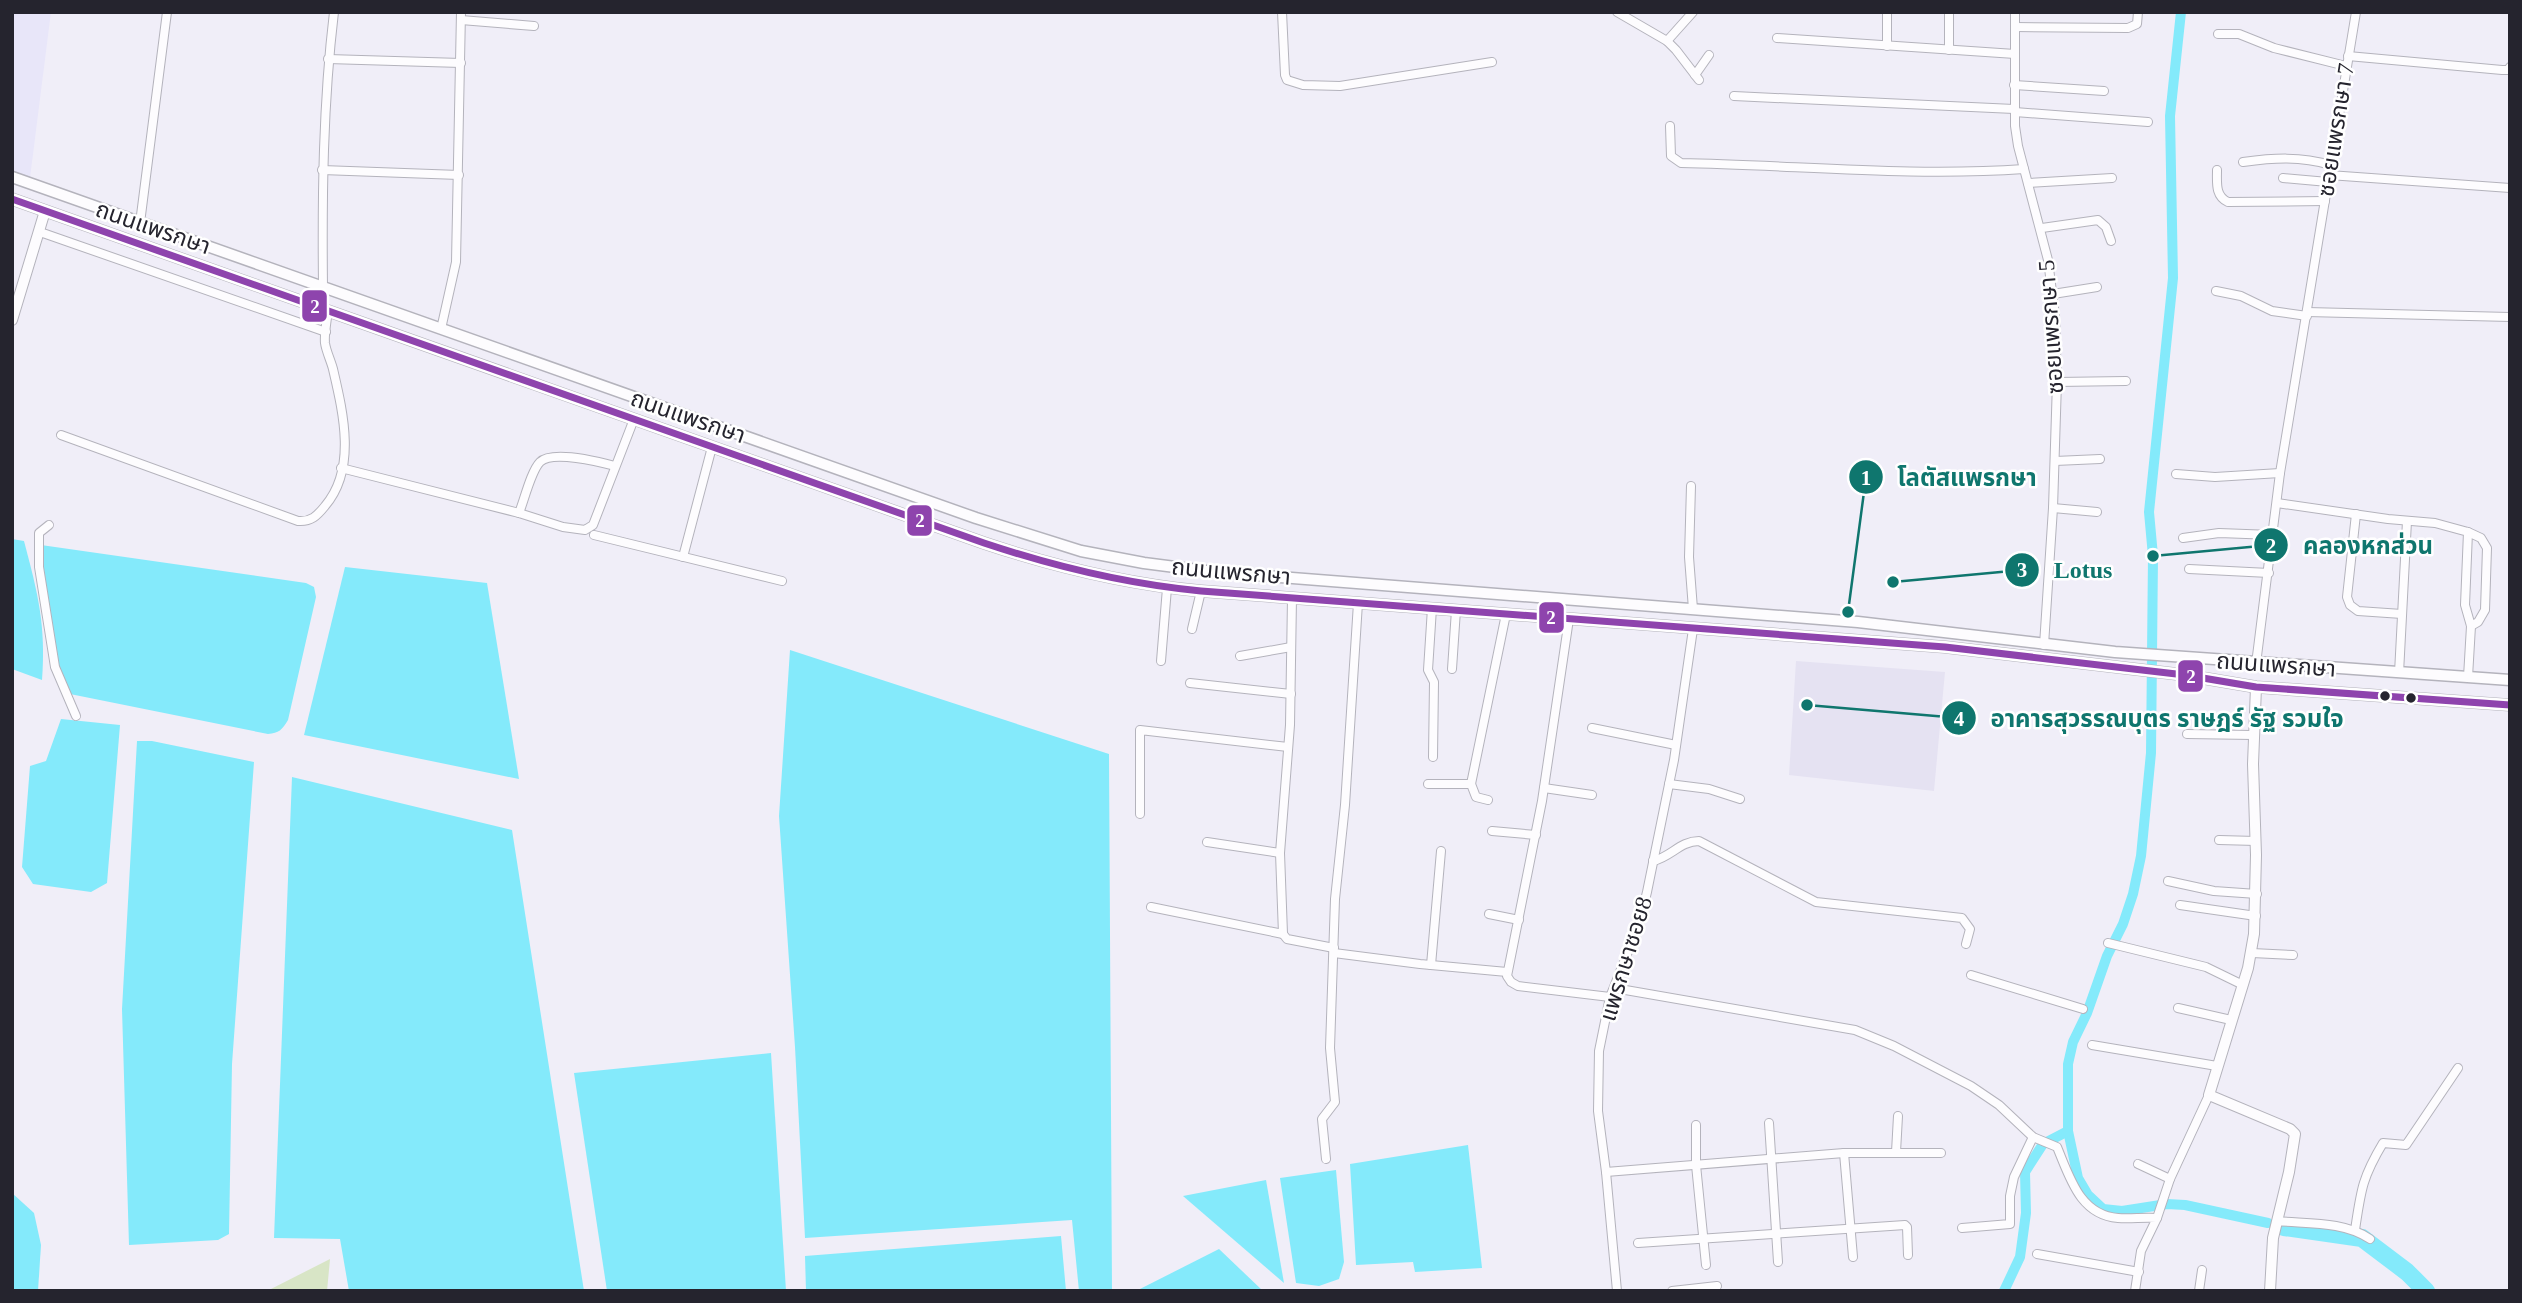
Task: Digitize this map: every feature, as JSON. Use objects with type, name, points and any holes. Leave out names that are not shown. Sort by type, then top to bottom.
[{"type":"main road","name":"ถนนแพรกษา","points":[[12,177],[976,518],[1060,545],[1103,555],[1214,572],[1858,622],[2044,645],[2256,664],[2510,680]]},
{"type":"main road","name":"ถนนแพรกษา","points":[[12,199],[1018,554],[1083,573],[1201,592],[1945,647],[2168,673],[2256,687],[2510,705]]},
{"type":"main road","points":[[609,410],[616,391]]},
{"type":"street","points":[[140,223],[167,12]]},
{"type":"street","points":[[323,287],[322,170],[328,59],[334,12]]},
{"type":"street","points":[[1282,12],[1285,75],[1287,80],[1303,85],[1340,86],[1492,62]]},
{"type":"street","points":[[1617,12],[1669,38],[1697,77],[1709,55]]},
{"type":"street","points":[[1669,38],[1693,12]]},
{"type":"street","points":[[1887,46],[1888,12]]},
{"type":"street","points":[[1949,12],[1949,50]]},
{"type":"street","name":"ซอยแพรกษา 5","points":[[2015,12],[2014,85],[2018,146],[2042,228],[2053,294],[2057,382],[2055,461],[2044,645]]},
{"type":"street","points":[[2015,27],[2128,28],[2137,24],[2138,12]]},
{"type":"street","name":"ซอยแพรกษา 7","points":[[2256,664],[2280,472],[2356,12]]},
{"type":"street","points":[[441,329],[456,262],[461,16],[534,26]]},
{"type":"street","points":[[2218,34],[2239,34],[2274,48],[2346,66]]},
{"type":"street","points":[[1777,38],[2015,54]]},
{"type":"street","points":[[2348,56],[2502,70],[2508,70],[2510,67]]},
{"type":"street","points":[[328,59],[461,64]]},
{"type":"street","points":[[2014,85],[2104,91]]},
{"type":"street","points":[[1734,96],[2015,111],[2148,122]]},
{"type":"street","points":[[1670,126],[1671,156],[1681,163],[1894,172],[1969,173],[2024,169]]},
{"type":"street","points":[[2242,162],[2290,158],[2316,160],[2330,165]]},
{"type":"street","points":[[322,170],[459,176]]},
{"type":"street","points":[[2217,170],[2220,197],[2228,202],[2325,201]]},
{"type":"street","points":[[2028,183],[2112,178]]},
{"type":"street","points":[[2283,178],[2510,188]]},
{"type":"street","points":[[12,320],[44,211]]},
{"type":"street","points":[[2042,228],[2098,220],[2106,227],[2111,241]]},
{"type":"street","points":[[40,232],[326,332]]},
{"type":"street","points":[[2053,294],[2097,287]]},
{"type":"street","points":[[2216,291],[2241,296],[2272,311],[2307,314],[2510,317]]},
{"type":"street","points":[[61,435],[307,522],[315,518],[328,503],[338,482],[345,450],[345,429],[325,344],[328,310]]},
{"type":"street","points":[[2057,382],[2126,381]]},
{"type":"street","points":[[341,468],[519,513],[563,527],[585,530],[593,525],[634,419]]},
{"type":"street","points":[[683,556],[712,447]]},
{"type":"street","points":[[519,513],[537,464],[545,459],[590,459],[615,466]]},
{"type":"street","points":[[2055,461],[2100,459]]},
{"type":"street","points":[[2176,474],[2215,477],[2280,472]]},
{"type":"street","points":[[1691,486],[1689,557],[1693,609]]},
{"type":"street","points":[[2277,503],[2435,523],[2481,538],[2487,548],[2485,610],[2478,622],[2471,626]]},
{"type":"street","points":[[2053,508],[2098,512]]},
{"type":"street","points":[[2357,514],[2347,597],[2350,605],[2358,611],[2402,614]]},
{"type":"street","points":[[2399,673],[2407,521]]},
{"type":"street","points":[[49,525],[39,533],[39,567],[55,667],[76,716]]},
{"type":"street","points":[[2468,532],[2465,605],[2471,626],[2468,677]]},
{"type":"street","points":[[2183,538],[2219,533],[2273,535]]},
{"type":"street","points":[[594,535],[782,580]]},
{"type":"street","points":[[2189,569],[2269,573]]},
{"type":"street","points":[[1161,661],[1167,588]]},
{"type":"street","points":[[1192,629],[1201,592]]},
{"type":"street","points":[[1292,598],[1289,747],[1280,853],[1283,934],[1287,939],[1334,950],[1431,965],[1507,972]]},
{"type":"street","points":[[1326,1160],[1322,1119],[1335,1102],[1330,1048],[1335,899],[1345,805],[1358,603]]},
{"type":"street","points":[[1432,608],[1429,670],[1434,682],[1433,757]]},
{"type":"street","points":[[1452,669],[1456,610]]},
{"type":"street","points":[[1488,800],[1476,797],[1471,784],[1506,614]]},
{"type":"street","points":[[1569,619],[1536,835],[1507,972],[1508,979],[1518,986],[1610,997]]},
{"type":"street","name":"แพรกษาซอย8","points":[[1617,1291],[1598,1111],[1599,1051],[1610,997],[1639,924],[1669,784],[1693,629]]},
{"type":"street","points":[[1240,656],[1291,647]]},
{"type":"street","points":[[1190,683],[1290,694]]},
{"type":"street","points":[[2135,1291],[2144,1243],[2158,1215],[2168,1183],[2209,1095],[2252,953],[2257,894],[2253,735],[2256,687]]},
{"type":"street","points":[[1592,728],[1676,745]]},
{"type":"street","points":[[1140,814],[1140,730],[1289,747]]},
{"type":"street","points":[[2187,734],[2253,735]]},
{"type":"street","points":[[1428,784],[1471,784]]},
{"type":"street","points":[[1669,784],[1709,789],[1740,799]]},
{"type":"street","points":[[1544,788],[1592,795]]},
{"type":"street","points":[[1492,831],[1536,835]]},
{"type":"street","points":[[2219,839],[2256,841]]},
{"type":"street","points":[[1653,861],[1662,859],[1682,844],[1699,841],[1816,902],[1962,918],[1970,929],[1966,944]]},
{"type":"street","points":[[1207,842],[1280,853]]},
{"type":"street","points":[[1431,965],[1441,851]]},
{"type":"street","points":[[2168,881],[2214,891],[2257,894]]},
{"type":"street","points":[[2180,905],[2256,916]]},
{"type":"street","points":[[1151,907],[1283,934]]},
{"type":"street","points":[[1489,914],[1519,920]]},
{"type":"street","points":[[2108,943],[2206,967],[2243,985]]},
{"type":"street","points":[[2252,953],[2292,955]]},
{"type":"street","points":[[1971,975],[2083,1009]]},
{"type":"street","points":[[1614,988],[1855,1030],[1894,1046],[1971,1086],[1999,1105],[2036,1139],[2057,1147],[2074,1188],[2089,1207],[2100,1215],[2118,1218],[2158,1215]]},
{"type":"street","points":[[2178,1008],[2231,1020]]},
{"type":"street","points":[[2092,1045],[2217,1066]]},
{"type":"street","points":[[2355,1230],[2360,1190],[2367,1171],[2384,1143],[2406,1145],[2458,1068]]},
{"type":"street","points":[[2209,1095],[2290,1129],[2295,1134],[2271,1248],[2270,1291]]},
{"type":"street","points":[[1896,1152],[1898,1116]]},
{"type":"street","points":[[1769,1123],[1778,1262]]},
{"type":"street","points":[[1696,1125],[1696,1165],[1706,1265]]},
{"type":"street","points":[[1962,1228],[2010,1224],[2011,1196],[2017,1167],[2036,1139]]},
{"type":"street","points":[[1606,1172],[1844,1153],[1941,1153]]},
{"type":"street","points":[[1844,1153],[1853,1257]]},
{"type":"street","points":[[2138,1164],[2168,1183]]},
{"type":"street","points":[[2277,1221],[2355,1230],[2370,1239]]},
{"type":"street","points":[[1639,1243],[1906,1225],[1908,1255]]},
{"type":"street","points":[[2038,1254],[2139,1272]]},
{"type":"street","points":[[2199,1291],[2202,1270]]},
{"type":"street","points":[[1672,1291],[1717,1286]]},
{"type":"shaded area","points":[[12,12],[51,12],[30,178],[12,171]]},
{"type":"shaded area","points":[[1796,661],[1945,672],[1934,791],[1789,775]]},
{"type":"green space","points":[[330,1259],[327,1291],[267,1291]]},
{"type":"water","points":[[12,539],[24,541],[37,594],[43,643],[42,680],[12,669]]},
{"type":"water","points":[[34,544],[306,583],[314,587],[316,597],[288,720],[284,726],[278,732],[268,734],[70,694],[60,688],[48,599]]},
{"type":"water","points":[[345,567],[487,583],[519,779],[304,735]]},
{"type":"water","points":[[790,650],[1109,754],[1112,1291],[1079,1291],[1072,1220],[805,1238],[779,816]]},
{"type":"water","points":[[61,719],[120,725],[107,883],[91,892],[33,884],[22,867],[30,766],[46,761]]},
{"type":"water","points":[[137,741],[152,741],[254,762],[232,1064],[229,1234],[218,1240],[129,1245],[122,1009]]},
{"type":"water","points":[[292,777],[512,830],[584,1291],[349,1291],[340,1239],[274,1238]]},
{"type":"water","points":[[771,1053],[786,1291],[607,1291],[574,1073]]},
{"type":"water","points":[[1468,1145],[1482,1268],[1415,1272],[1413,1262],[1356,1265],[1350,1164]]},
{"type":"water","points":[[1336,1170],[1344,1262],[1339,1279],[1319,1286],[1296,1283],[1280,1178]]},
{"type":"water","points":[[1266,1180],[1284,1283],[1183,1196]]},
{"type":"water","points":[[12,1193],[34,1213],[41,1245],[38,1291],[12,1291]]},
{"type":"water","points":[[1061,1236],[1066,1291],[806,1291],[805,1256]]},
{"type":"water","points":[[1219,1249],[1263,1291],[1136,1291]]},
{"type":"waterway","points":[[2181,12],[2170,116],[2173,278],[2149,512],[2153,556],[2151,753],[2141,856],[2123,924],[2107,956],[2087,1013],[2073,1042],[2068,1064],[2068,1131],[2078,1178],[2088,1195],[2103,1209],[2122,1211],[2167,1204],[2185,1205],[2268,1223]]},
{"type":"waterway","points":[[2004,1291],[2020,1257],[2026,1213],[2025,1172],[2043,1144],[2068,1131]]},
{"type":"waterway","points":[[2284,1227],[2362,1238],[2407,1272],[2426,1291]]},
{"type":"transit line","name":"2","points":[[12,199],[984,543],[1038,560],[1118,579],[1201,591],[1945,647],[2185,675],[2256,687],[2510,705]]},
{"type":"place","name":"คลองหกส่วน","points":[[2153,556]]},
{"type":"place","name":"Lotus","points":[[1893,582]]},
{"type":"place","name":"โลตัสแพรกษา","points":[[1848,612]]},
{"type":"place","name":"อาคารสุวรรณบุตร ราษฎร์ รัฐ รวมใจ","points":[[1807,705]]}]
